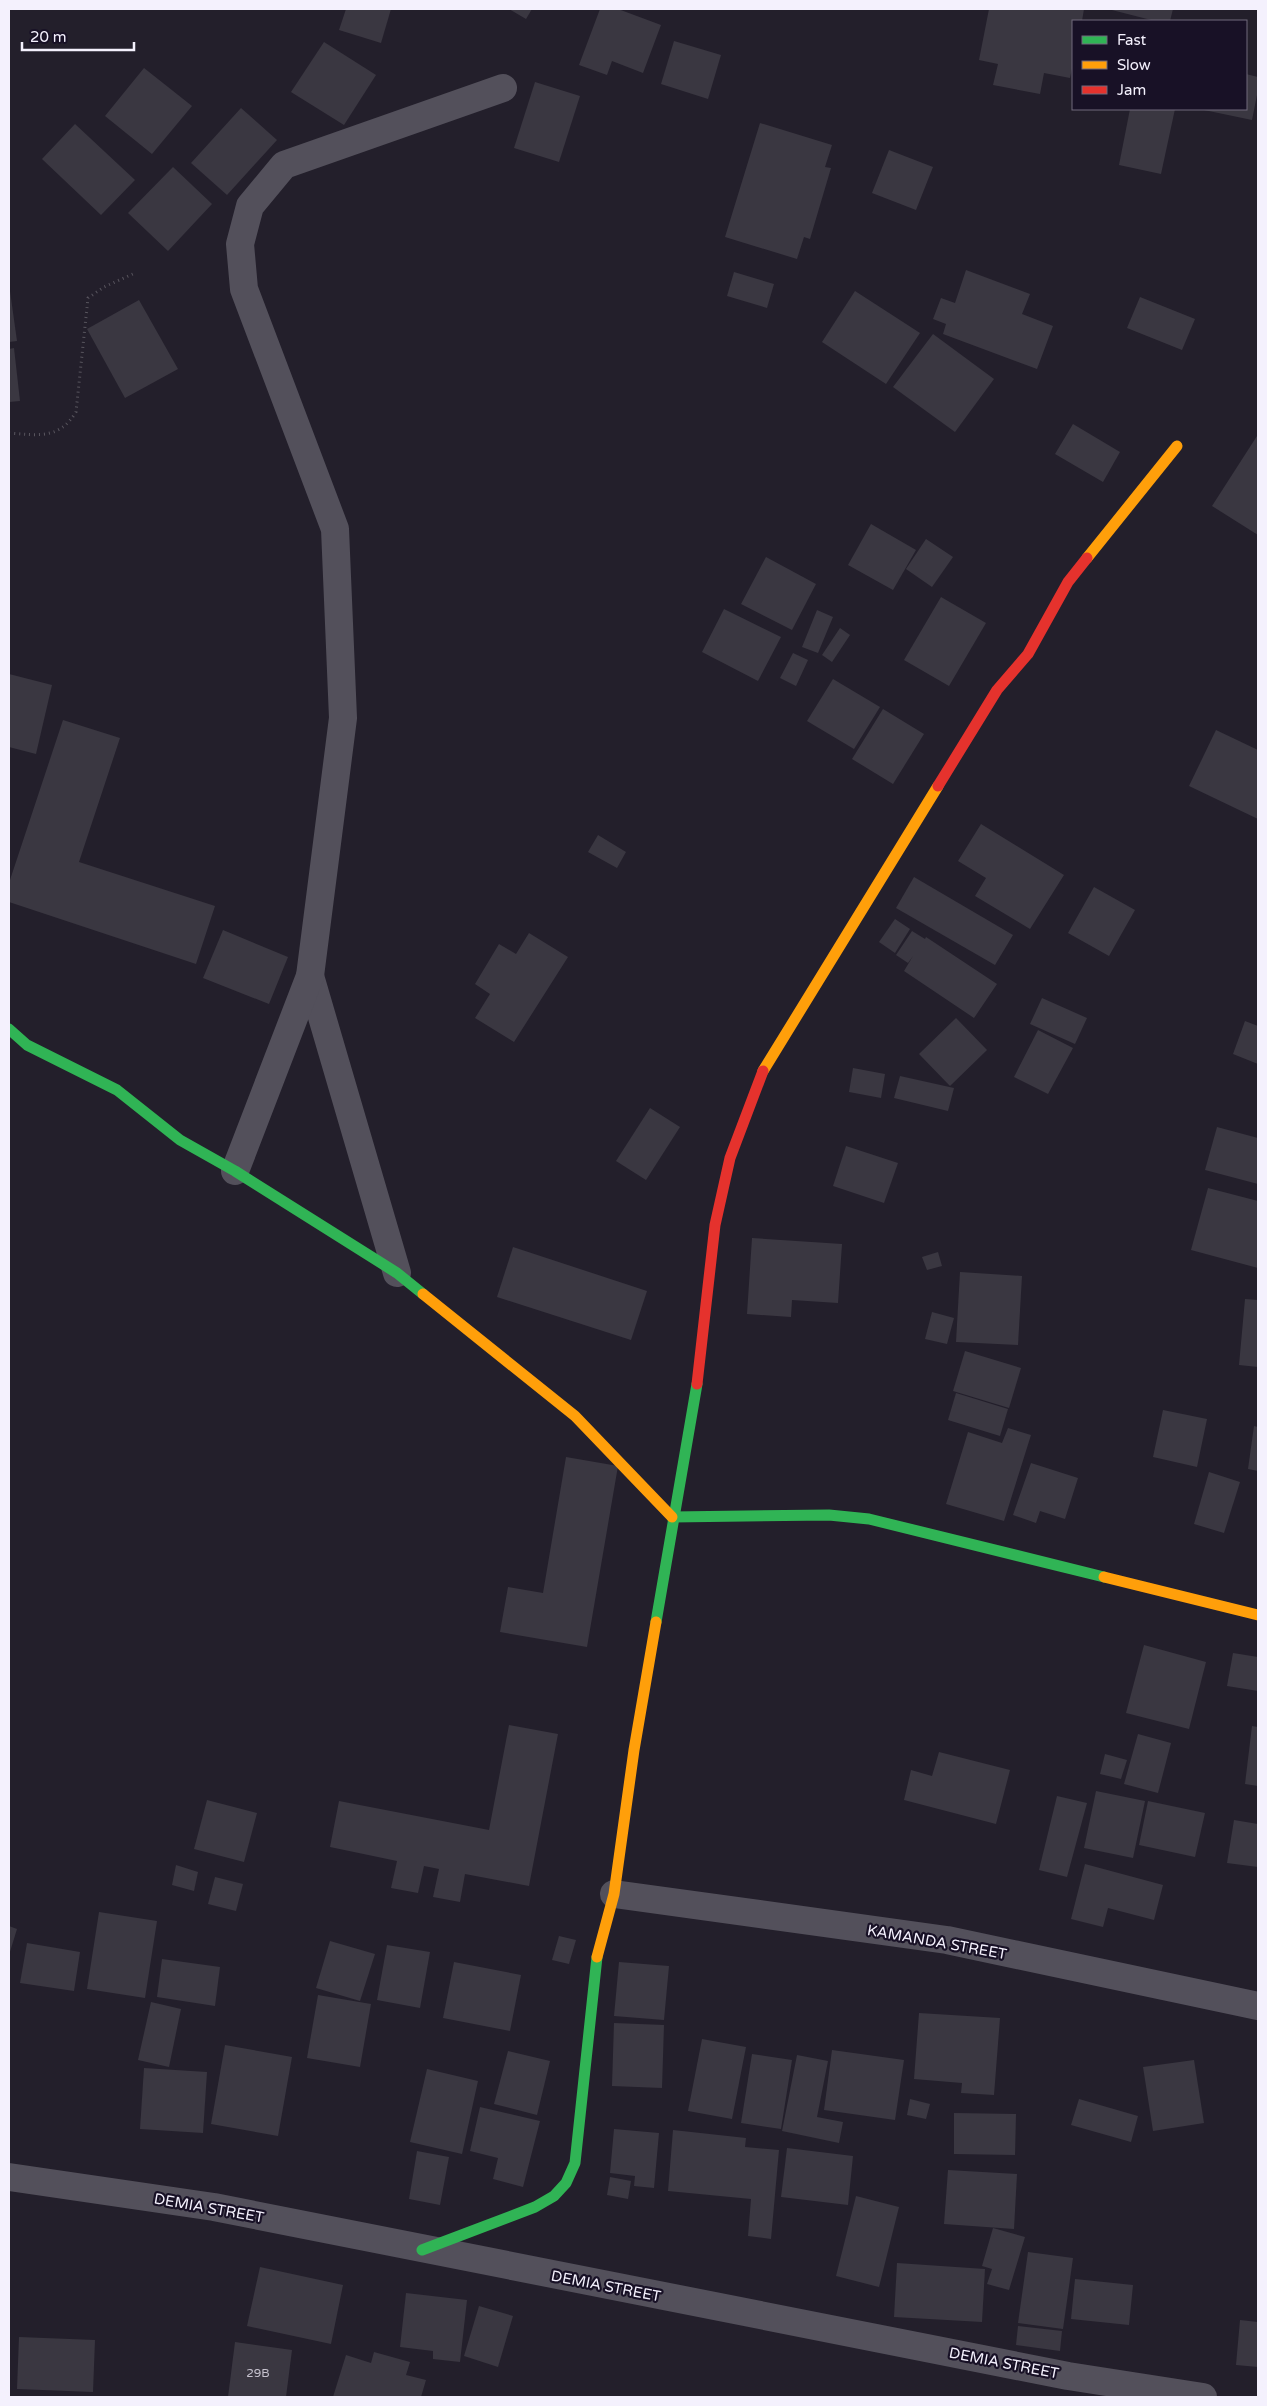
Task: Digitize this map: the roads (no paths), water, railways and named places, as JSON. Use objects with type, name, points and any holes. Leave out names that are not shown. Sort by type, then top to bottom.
[{"type":"street","points":[[235,1171],[310,976],[343,718],[335,528],[244,289],[240,244],[250,206],[284,165],[503,88]]},
{"type":"street","points":[[422,2250],[536,2207],[554,2196],[566,2183],[575,2164],[586,2074],[597,1952],[614,1894],[635,1740],[672,1517],[701,1358],[715,1225],[730,1158],[761,1075],[997,690],[1028,654],[1068,582],[1177,446]]},
{"type":"street","points":[[310,976],[397,1274]]},
{"type":"street","points":[[9,1030],[27,1045],[117,1090],[180,1140],[235,1171],[397,1274],[575,1416],[672,1517],[829,1515],[868,1519],[1258,1615]]},
{"type":"street","name":"KAMANDA STREET","points":[[614,1894],[947,1940],[1258,2006]]},
{"type":"street","name":"DEMIA STREET","points":[[9,2177],[214,2207],[422,2250],[1068,2376],[1203,2397]]}]
